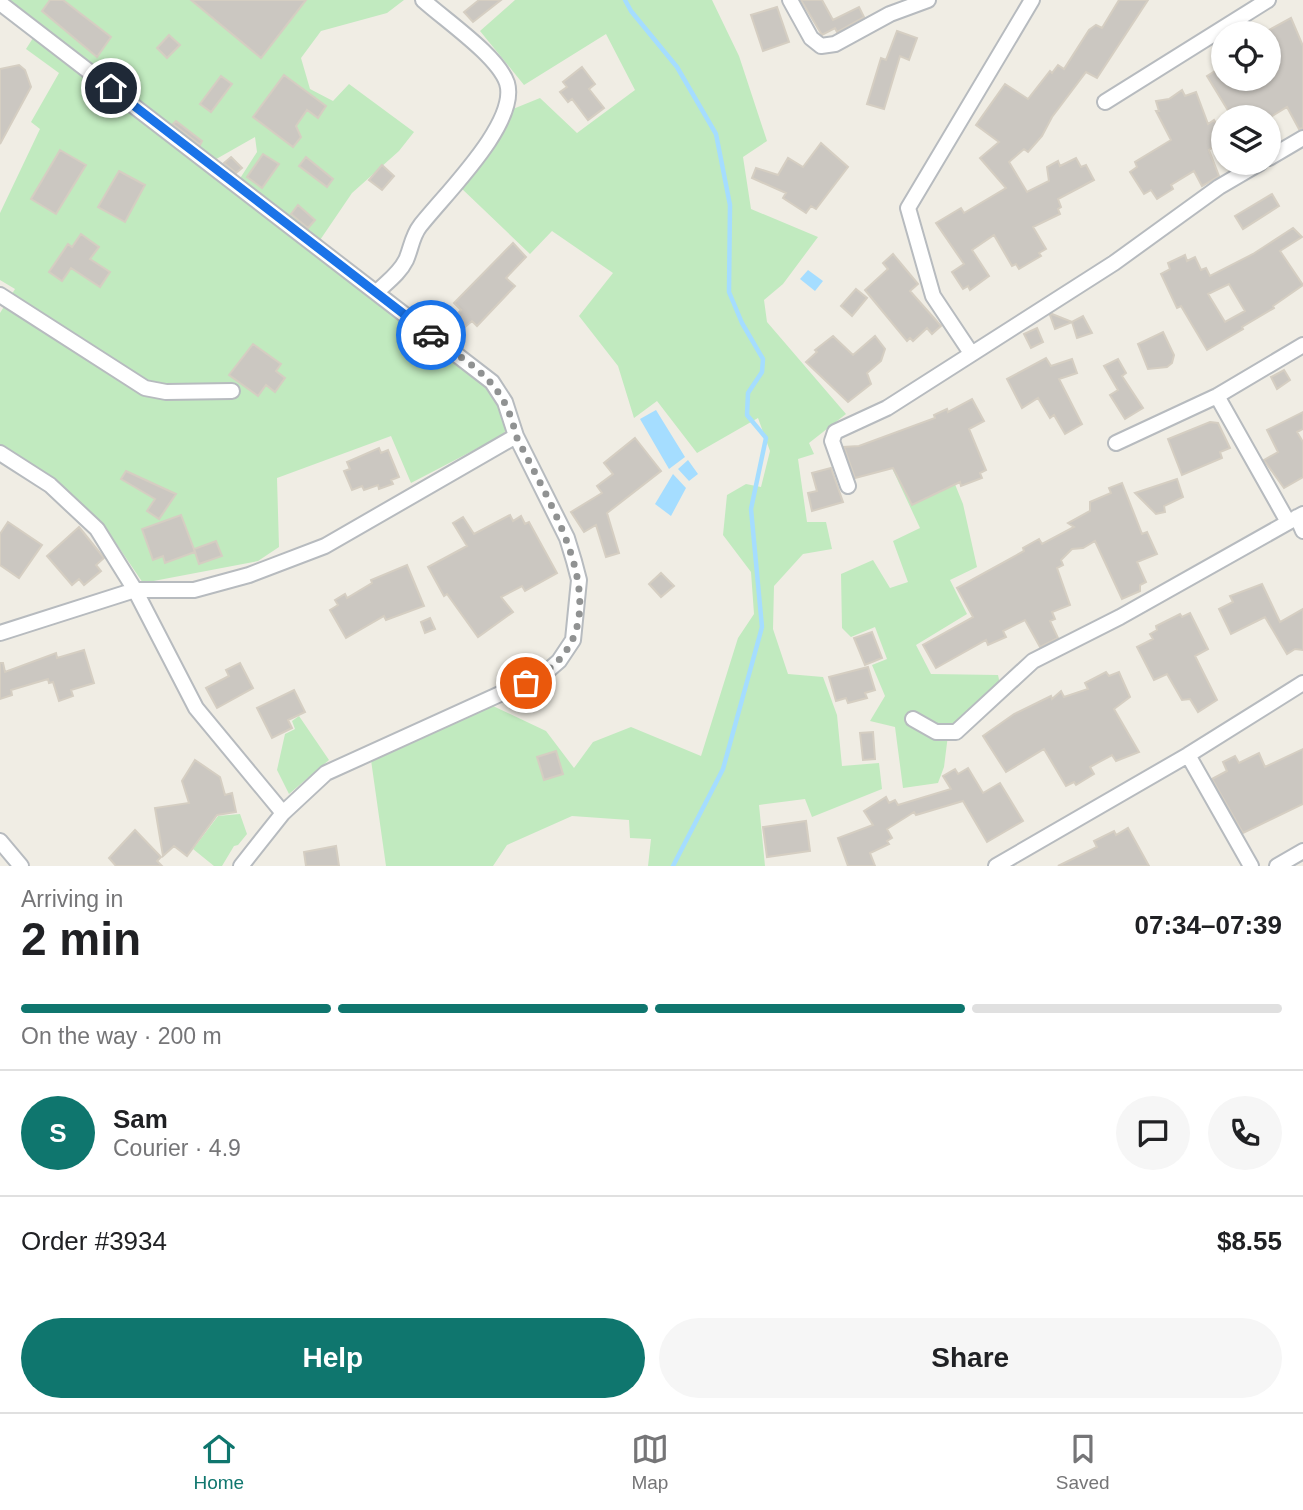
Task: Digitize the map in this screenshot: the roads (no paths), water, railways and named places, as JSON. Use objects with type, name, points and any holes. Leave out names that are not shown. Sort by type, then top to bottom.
[{"type":"street","points":[[376,292],[400,270],[416,231],[449,194],[497,127],[508,106],[508,86],[499,68],[423,0]]},
{"type":"street","points":[[790,0],[811,38],[821,46],[835,44],[890,15],[928,0]]},
{"type":"street","points":[[971,353],[933,296],[908,208],[1032,0]]},
{"type":"street","points":[[1105,102],[1268,0]]},
{"type":"street","points":[[0,4],[492,382],[505,402],[516,436],[567,538],[575,561],[579,580],[573,640],[559,662],[544,674],[338,765],[284,813],[241,866]]},
{"type":"street","points":[[1281,151],[1303,138]]},
{"type":"street","points":[[848,486],[832,441],[835,432],[887,408],[1114,263],[1240,175]]},
{"type":"street","points":[[0,295],[145,388],[166,392],[232,391]]},
{"type":"street","points":[[1116,443],[1217,396],[1303,345]]},
{"type":"street","points":[[913,719],[936,732],[956,732],[1034,662],[1298,521],[1217,396]]},
{"type":"street","points":[[0,633],[135,590],[194,590],[249,575],[325,546],[516,436]]},
{"type":"street","points":[[0,453],[50,485],[97,529],[135,590],[196,708],[284,813]]},
{"type":"street","points":[[996,866],[1188,755],[1303,683]]},
{"type":"street","points":[[1188,755],[1251,866]]},
{"type":"street","points":[[0,841],[21,866]]},
{"type":"street","points":[[1277,866],[1303,851]]},
{"type":"water","points":[[808,270],[823,281],[815,291],[800,279]]},
{"type":"water","points":[[656,410],[685,457],[669,469],[640,419]]},
{"type":"water","points":[[688,460],[698,474],[689,481],[678,469]]},
{"type":"water","points":[[673,474],[686,488],[671,516],[655,504]]},
{"type":"waterway","points":[[625,0],[677,67],[716,134],[730,205],[729,292],[742,323],[763,359],[762,372],[748,393],[747,415],[766,438],[751,509],[762,627],[723,769],[673,866]]}]
